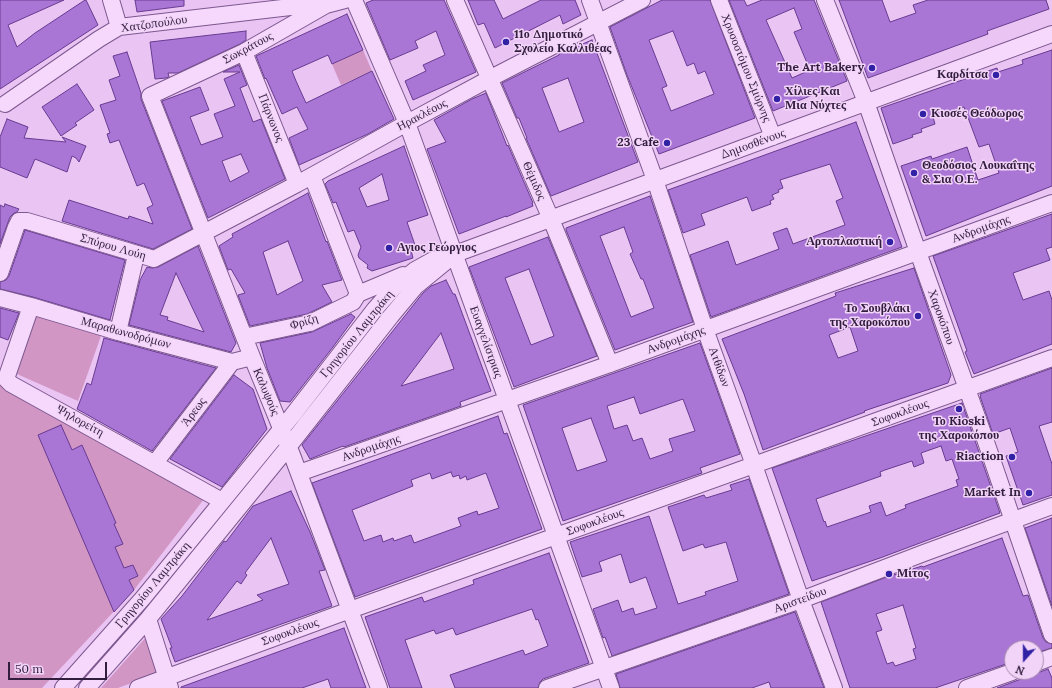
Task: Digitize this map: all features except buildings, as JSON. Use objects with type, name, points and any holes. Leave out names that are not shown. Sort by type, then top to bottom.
[{"type":"street","points":[[111,0],[119,27]]},
{"type":"street","name":"Σωκράτους","points":[[150,96],[244,52],[326,5],[345,0]]},
{"type":"street","name":"Ευαγγελίστριας","points":[[354,0],[407,123],[611,688]]},
{"type":"street","name":"Θέμιδος","points":[[455,0],[551,219],[610,364]]},
{"type":"street","name":"Ατθίδων","points":[[590,0],[655,180],[705,329],[754,465],[800,600],[834,688]]},
{"type":"street","name":"Ηρακλέους","points":[[203,234],[407,123],[642,0]]},
{"type":"street","name":"Χρυσοστόμου Σμύρνης","points":[[719,0],[773,137]]},
{"type":"street","name":"Χαροκόπου","points":[[825,0],[866,102],[1013,520],[1052,636]]},
{"type":"street","name":"Χατζοπούλου","points":[[5,104],[99,39],[119,27],[299,6],[326,5]]},
{"type":"street","name":"Δημοσθένους","points":[[455,254],[1052,34]]},
{"type":"street","name":"Πάρνωνος","points":[[244,52],[297,184]]},
{"type":"street","name":"Καλυψούς","points":[[150,96],[252,358],[289,446],[379,688]]},
{"type":"street","points":[[312,176],[358,294]]},
{"type":"street","name":"Ανδρομάχης","points":[[299,473],[610,364],[1052,203]]},
{"type":"street","name":"Σπύρου Λούη","points":[[0,273],[19,221],[26,221],[136,255],[154,259],[203,234]]},
{"type":"street","name":"Γρηγορίου Λαμπράκη","points":[[63,688],[143,598],[282,429],[375,309],[397,284],[415,270],[433,260],[455,254]]},
{"type":"street","name":"Γρηγορίου Λαμπράκη","points":[[87,688],[148,619],[289,446],[416,286],[440,268],[455,254]]},
{"type":"street","points":[[118,332],[136,255]]},
{"type":"street","name":"Φρίζη","points":[[244,337],[310,323],[353,302],[358,294],[415,270]]},
{"type":"street","name":"Μαραθωνοδρόμων","points":[[0,298],[118,332],[232,362],[252,358]]},
{"type":"street","name":"Ψηλορείτη","points":[[31,306],[6,379],[11,384],[222,501]]},
{"type":"street","name":"Σοφοκλέους","points":[[138,688],[168,682],[350,610],[1052,358]]},
{"type":"street","name":"Άρεως","points":[[155,463],[232,362]]},
{"type":"street","name":"Αριστείδου","points":[[547,688],[800,600],[1052,506]]},
{"type":"street","points":[[148,619],[168,682]]},
{"type":"street","points":[[967,688],[1004,675]]},
{"type":"shaded area","points":[[363,50],[372,71],[341,85],[332,64]]},
{"type":"shaded area","points":[[38,312],[102,333],[78,401],[17,374]]},
{"type":"shaded area","points":[[0,381],[204,499],[134,590],[42,688],[0,688]]},
{"type":"shaded area","points":[[147,636],[161,672],[118,688],[101,688]]},
{"type":"place","name":"11ο Δημοτικό Σχολείο Καλλιθέας","points":[[506,42]]},
{"type":"place","name":"The Art Bakery","points":[[872,68]]},
{"type":"place","name":"Καρδίτσα","points":[[996,75]]},
{"type":"place","name":"Χίλιες Και Μια Νύχτες","points":[[777,99]]},
{"type":"place","name":"Κιοσές Θεόδωρος","points":[[923,114]]},
{"type":"place","name":"23 Cafe","points":[[667,143]]},
{"type":"place","name":"Θεοδόσιος Λουκαΐτης & Σια Ο.Ε.","points":[[914,173]]},
{"type":"place","name":"Αρτοπλαστική","points":[[890,242]]},
{"type":"place","name":"Αγιος Γεώργιος","points":[[389,248]]},
{"type":"place","name":"Το Σουβλάκι της Χαροκόπου","points":[[918,316]]},
{"type":"place","name":"Το Kioski της Χαροκόπου","points":[[959,409]]},
{"type":"place","name":"Riaction","points":[[1012,457]]},
{"type":"place","name":"Market In","points":[[1029,493]]},
{"type":"place","name":"Μίτος","points":[[889,574]]}]
